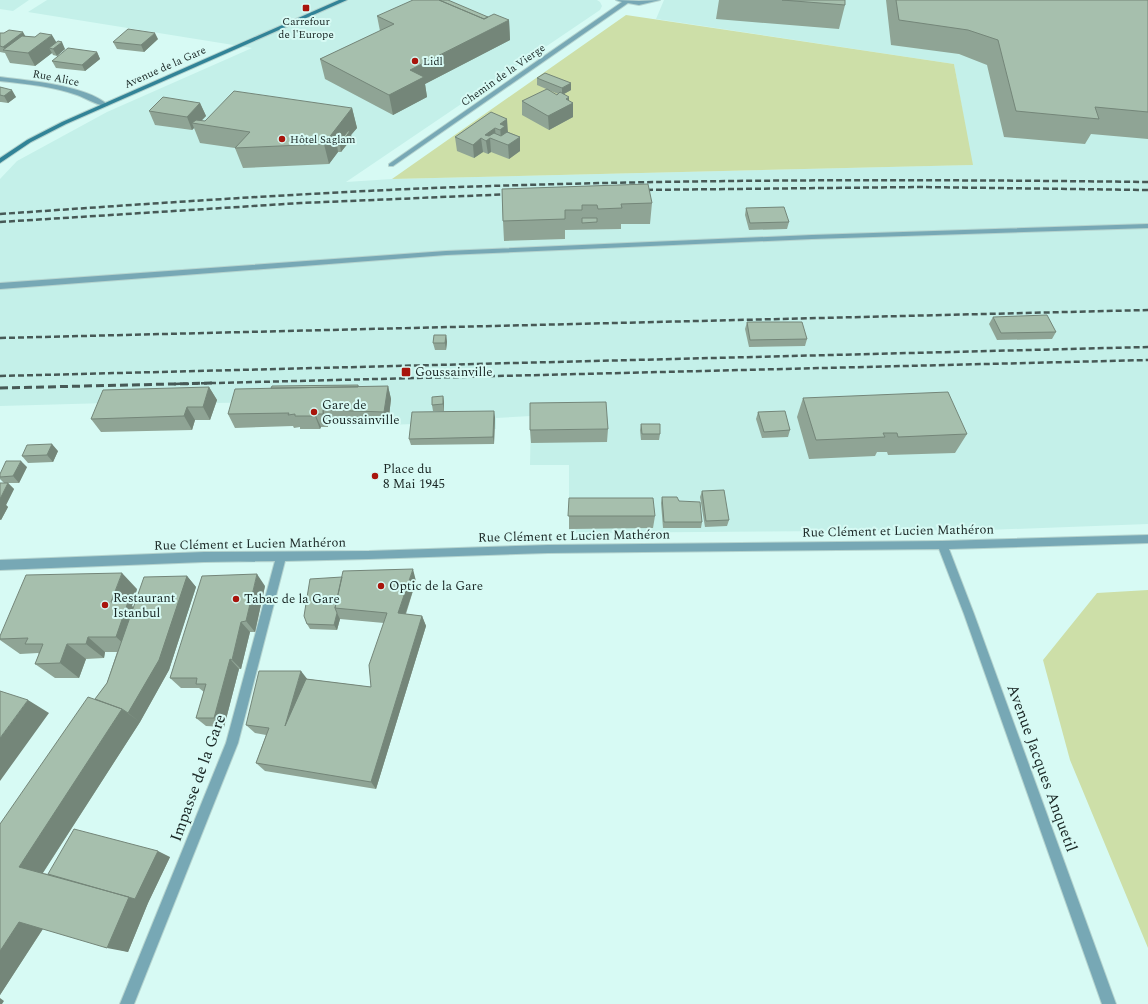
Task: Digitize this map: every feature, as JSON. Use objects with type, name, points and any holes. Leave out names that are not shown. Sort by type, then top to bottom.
[{"type":"street","name":"Avenue de la Gare","points":[[0,161],[28,141],[44,133],[344,0]]},
{"type":"street","points":[[617,0],[639,3],[657,0]]},
{"type":"street","name":"Chemin de la Vierge","points":[[391,165],[626,2]]},
{"type":"street","name":"Rue Alice","points":[[0,79],[67,90],[91,96],[105,105]]},
{"type":"street","points":[[0,286],[446,254],[812,237],[1148,226]]},
{"type":"street","name":"Rue Clément et Lucien Mathéron","points":[[0,565],[204,557],[369,555],[548,549],[942,545],[1148,539]]},
{"type":"street","name":"Avenue Jacques Anquetil","points":[[942,545],[969,614],[1109,1004]]},
{"type":"street","name":"Impasse de la Gare","points":[[127,1004],[232,743],[281,556]]},
{"type":"shaded area","points":[[0,0],[29,0],[13,11],[0,9]]},
{"type":"shaded area","points":[[47,0],[597,0],[600,2],[602,6],[600,10],[346,182],[392,179],[972,165],[954,64],[656,19],[664,0],[1148,0],[1148,524],[987,530],[569,533],[569,465],[530,465],[531,416],[496,418],[496,429],[421,430],[412,424],[388,425],[391,400],[215,403],[216,400],[0,406],[0,179],[17,161],[107,112],[252,48],[28,12]]},
{"type":"green space","points":[[626,15],[954,64],[973,165],[392,179]]},
{"type":"green space","points":[[1148,590],[1148,948],[1070,760],[1043,660],[1097,593]]},
{"type":"building","points":[[413,0],[439,0],[484,19],[494,14],[509,20],[410,70],[424,77],[389,95],[320,59],[394,24],[377,16]]},
{"type":"building","points":[[439,0],[448,0],[488,17],[484,19]]},
{"type":"building","points":[[782,0],[845,0],[845,5]]},
{"type":"building","points":[[896,0],[1148,0],[1148,112],[1095,107],[1099,119],[1016,111],[998,40],[968,30],[899,20]]},
{"type":"building","points":[[128,29],[155,33],[141,45],[113,42]]},
{"type":"building","points":[[9,30],[23,32],[3,47],[0,46],[0,33],[4,33]]},
{"type":"building","points":[[40,33],[52,35],[28,53],[3,50],[22,36],[35,37]]},
{"type":"building","points":[[58,41],[62,42],[53,49],[49,48]]},
{"type":"building","points":[[68,48],[97,52],[82,65],[52,61]]},
{"type":"building","points":[[545,73],[571,83],[562,88],[537,78]]},
{"type":"building","points":[[0,87],[12,90],[4,96],[0,95]]},
{"type":"building","points":[[547,89],[557,95],[560,92],[569,97],[566,99],[573,103],[548,116],[522,101]]},
{"type":"building","points":[[234,91],[352,108],[324,144],[235,148],[250,132],[192,123],[196,120],[205,121]]},
{"type":"building","points":[[163,97],[200,103],[187,117],[149,111]]},
{"type":"building","points":[[491,112],[507,119],[500,124],[505,126],[500,130],[495,128],[485,135],[489,136],[494,133],[501,136],[507,132],[520,137],[508,145],[490,138],[486,141],[481,138],[473,145],[455,137]]},
{"type":"building","points":[[348,131],[350,131],[340,145],[337,145]]},
{"type":"building","points":[[648,184],[652,203],[621,204],[622,208],[598,209],[597,205],[582,205],[582,210],[565,210],[565,219],[503,221],[502,189]]},
{"type":"building","points":[[784,207],[789,222],[750,223],[746,208]]},
{"type":"building","points":[[582,218],[597,218],[597,222],[582,223]]},
{"type":"building","points":[[1047,315],[1056,332],[1001,333],[993,317]]},
{"type":"building","points":[[747,322],[802,322],[807,339],[750,340]]},
{"type":"building","points":[[434,335],[446,335],[445,343],[433,343]]},
{"type":"building","points":[[358,385],[358,387],[271,388],[272,386]]},
{"type":"building","points":[[388,386],[384,412],[323,410],[323,414],[315,414],[315,416],[295,416],[295,414],[288,415],[289,413],[228,414],[235,389]]},
{"type":"building","points":[[209,387],[203,407],[187,407],[184,416],[91,419],[103,390]]},
{"type":"building","points":[[948,392],[967,434],[898,437],[897,433],[883,433],[885,437],[816,440],[803,398]]},
{"type":"building","points":[[443,396],[443,404],[432,405],[432,397]]},
{"type":"building","points":[[606,402],[608,429],[530,430],[530,403]]},
{"type":"building","points":[[494,411],[493,437],[409,439],[412,412]]},
{"type":"building","points":[[785,411],[790,430],[764,432],[758,412]]},
{"type":"building","points":[[641,424],[660,424],[660,434],[642,434]]},
{"type":"building","points":[[52,444],[47,455],[22,456],[27,445]]},
{"type":"building","points":[[6,461],[21,461],[13,476],[0,477],[0,474]]},
{"type":"building","points":[[0,483],[8,483],[0,499]]},
{"type":"building","points":[[724,490],[729,520],[706,521],[702,491]]},
{"type":"building","points":[[662,497],[677,497],[679,501],[700,502],[702,522],[664,522]]},
{"type":"building","points":[[569,498],[653,498],[655,516],[568,516]]},
{"type":"building","points":[[413,569],[398,613],[422,616],[371,782],[256,763],[269,728],[246,725],[259,671],[301,671],[285,726],[306,679],[371,687],[369,665],[387,613],[335,608],[343,571]]},
{"type":"building","points":[[122,573],[111,602],[128,602],[116,637],[88,637],[86,644],[67,644],[60,663],[35,664],[43,644],[25,644],[28,638],[0,639],[26,575]]},
{"type":"building","points":[[257,574],[246,621],[241,622],[232,660],[230,659],[214,718],[196,718],[206,684],[196,684],[197,678],[170,678],[202,576]]},
{"type":"building","points":[[187,576],[159,660],[128,713],[122,709],[95,699],[107,683],[144,577]]},
{"type":"building","points":[[342,577],[335,608],[337,613],[334,625],[307,624],[304,616],[310,579]]},
{"type":"building","points":[[0,691],[28,700],[0,738]]},
{"type":"building","points":[[88,697],[122,709],[19,867],[129,897],[107,948],[19,922],[0,951],[0,824]]},
{"type":"building","points":[[74,829],[158,851],[135,899],[48,874]]},
{"type":"railway","points":[[0,214],[324,193],[522,185],[790,180],[1148,182]]},
{"type":"railway","points":[[638,190],[920,187],[1148,190]]},
{"type":"railway","points":[[0,222],[301,203],[514,194]]},
{"type":"railway","points":[[0,338],[1148,310]]},
{"type":"railway","points":[[0,376],[1148,347]]},
{"type":"railway","points":[[208,383],[1148,360]]},
{"type":"railway","points":[[0,388],[208,383]]},
{"type":"railway","points":[[174,384],[208,383]]},
{"type":"railway","points":[[208,383],[215,383]]},
{"type":"place","name":"Carrefour de l'Europe","points":[[306,8]]},
{"type":"place","name":"Lidl","points":[[415,61]]},
{"type":"place","name":"Hôtel Saglam","points":[[282,139]]},
{"type":"place","name":"Goussainville","points":[[406,372]]},
{"type":"place","name":"Gare de Goussainville","points":[[314,412]]},
{"type":"place","name":"Place du 8 Mai 1945","points":[[375,476]]},
{"type":"place","name":"Optic de la Gare","points":[[381,586]]},
{"type":"place","name":"Tabac de la Gare","points":[[236,599]]},
{"type":"place","name":"Restaurant Istanbul","points":[[105,605]]}]
